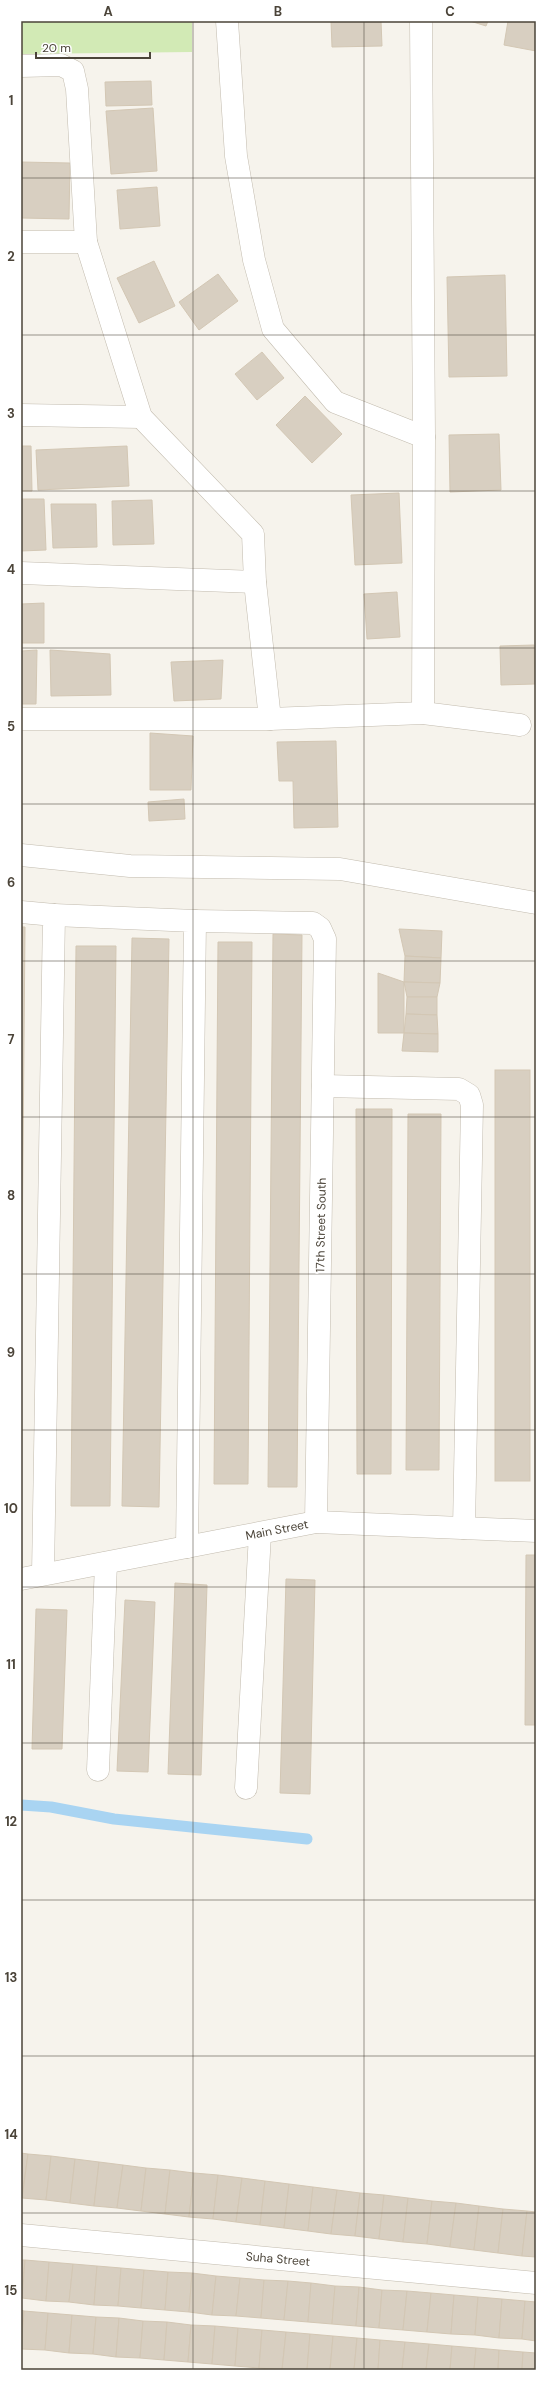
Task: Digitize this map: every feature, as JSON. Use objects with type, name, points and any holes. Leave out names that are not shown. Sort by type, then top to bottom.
[{"type":"street","points":[[228,21],[236,156],[254,260],[273,329],[336,402],[424,437]]},
{"type":"street","points":[[421,21],[424,437],[423,713]]},
{"type":"street","points":[[21,66],[61,65],[73,71],[77,89],[86,242],[140,417],[253,534],[255,582],[270,719]]},
{"type":"street","points":[[21,242],[86,242]]},
{"type":"street","points":[[21,415],[140,417]]},
{"type":"street","points":[[21,574],[255,582]]},
{"type":"street","points":[[21,719],[270,719],[423,713],[520,725]]},
{"type":"street","points":[[21,855],[130,866],[340,869],[536,903]]},
{"type":"street","points":[[21,912],[54,915],[195,920],[187,1547]]},
{"type":"street","points":[[43,1574],[54,915]]},
{"type":"street","name":"17th Street South","points":[[195,920],[313,923],[320,928],[325,939],[316,1522]]},
{"type":"street","points":[[323,1086],[459,1089],[469,1095],[472,1105],[464,1528]]},
{"type":"street","name":"Main Street","points":[[21,1579],[316,1522],[536,1531]]},
{"type":"street","points":[[246,1788],[260,1534]]},
{"type":"street","points":[[98,1770],[106,1563]]},
{"type":"street","name":"Suha Street","points":[[21,2235],[536,2283]]},
{"type":"green space","points":[[21,21],[192,21],[192,52],[21,54]]},
{"type":"building","points":[[331,21],[381,21],[382,46],[332,47]]},
{"type":"building","points":[[470,21],[488,21],[486,26]]},
{"type":"building","points":[[508,21],[536,21],[536,51],[504,45]]},
{"type":"building","points":[[151,81],[152,105],[106,106],[105,82]]},
{"type":"building","points":[[153,108],[157,171],[111,174],[106,111]]},
{"type":"building","points":[[21,162],[70,163],[69,219],[21,218]]},
{"type":"building","points":[[157,187],[160,226],[120,229],[117,190]]},
{"type":"building","points":[[154,261],[175,306],[139,323],[117,278]]},
{"type":"building","points":[[218,274],[238,301],[199,330],[179,302]]},
{"type":"building","points":[[505,275],[507,376],[449,377],[447,277]]},
{"type":"building","points":[[262,352],[284,378],[257,400],[235,374]]},
{"type":"building","points":[[305,396],[342,434],[312,463],[276,425]]},
{"type":"building","points":[[499,434],[501,490],[450,492],[449,435]]},
{"type":"building","points":[[21,446],[31,446],[32,491],[21,491]]},
{"type":"building","points":[[127,446],[129,486],[38,490],[36,450]]},
{"type":"building","points":[[399,493],[402,563],[355,565],[351,495]]},
{"type":"building","points":[[21,499],[44,499],[46,550],[21,551]]},
{"type":"building","points":[[152,500],[154,544],[113,545],[112,501]]},
{"type":"building","points":[[51,504],[96,504],[97,547],[53,548]]},
{"type":"building","points":[[397,592],[400,637],[367,639],[364,594]]},
{"type":"building","points":[[44,603],[44,643],[21,643],[21,604]]},
{"type":"building","points":[[534,645],[535,684],[501,685],[500,646]]},
{"type":"building","points":[[37,650],[36,704],[21,704],[21,651]]},
{"type":"building","points":[[50,650],[110,654],[111,695],[51,696]]},
{"type":"building","points":[[223,660],[221,699],[174,701],[171,662]]},
{"type":"building","points":[[150,733],[193,736],[191,790],[150,790]]},
{"type":"building","points":[[336,741],[338,827],[294,828],[293,781],[279,781],[277,742]]},
{"type":"building","points":[[184,799],[185,819],[149,821],[148,802]]},
{"type":"building","points":[[21,927],[25,927],[21,1384]]},
{"type":"building","points":[[399,929],[442,931],[441,958],[405,956]]},
{"type":"building","points":[[273,934],[302,935],[297,1487],[268,1487]]},
{"type":"building","points":[[132,938],[169,939],[159,1507],[122,1506]]},
{"type":"building","points":[[218,942],[252,942],[248,1484],[214,1484]]},
{"type":"building","points":[[76,946],[116,946],[110,1506],[71,1506]]},
{"type":"building","points":[[405,956],[441,958],[440,983],[404,982]]},
{"type":"building","points":[[378,973],[404,982],[404,1033],[378,1033]]},
{"type":"building","points":[[404,982],[440,983],[437,997],[407,997]]},
{"type":"building","points":[[407,997],[437,997],[437,1015],[406,1014]]},
{"type":"building","points":[[406,1014],[437,1015],[438,1034],[404,1033]]},
{"type":"building","points":[[404,1033],[438,1034],[438,1052],[402,1051]]},
{"type":"building","points":[[495,1070],[530,1070],[530,1481],[495,1481]]},
{"type":"building","points":[[356,1109],[392,1109],[391,1474],[357,1474]]},
{"type":"building","points":[[408,1114],[441,1114],[439,1470],[406,1470]]},
{"type":"building","points":[[526,1555],[536,1555],[536,1725],[525,1725]]},
{"type":"building","points":[[286,1579],[315,1580],[310,1794],[280,1793]]},
{"type":"building","points":[[175,1583],[207,1585],[201,1775],[168,1774]]},
{"type":"building","points":[[125,1600],[155,1602],[148,1772],[117,1771]]},
{"type":"building","points":[[36,1609],[67,1610],[62,1749],[32,1749]]},
{"type":"building","points":[[21,2153],[28,2154],[22,2198],[21,2197]]},
{"type":"building","points":[[28,2154],[51,2156],[46,2200],[22,2198]]},
{"type":"building","points":[[51,2156],[75,2159],[70,2203],[46,2200]]},
{"type":"building","points":[[75,2159],[99,2162],[94,2206],[70,2203]]},
{"type":"building","points":[[99,2162],[123,2165],[117,2208],[94,2206]]},
{"type":"building","points":[[123,2165],[146,2168],[141,2211],[117,2208]]},
{"type":"building","points":[[146,2168],[170,2170],[165,2214],[141,2211]]},
{"type":"building","points":[[170,2170],[194,2173],[189,2217],[165,2214]]},
{"type":"building","points":[[194,2173],[218,2175],[213,2219],[189,2217]]},
{"type":"building","points":[[218,2175],[242,2178],[236,2222],[213,2219]]},
{"type":"building","points":[[242,2178],[265,2181],[260,2225],[236,2222]]},
{"type":"building","points":[[265,2181],[289,2184],[284,2228],[260,2225]]},
{"type":"building","points":[[289,2184],[313,2187],[308,2231],[284,2228]]},
{"type":"building","points":[[313,2187],[337,2190],[331,2234],[308,2231]]},
{"type":"building","points":[[337,2190],[360,2193],[355,2236],[331,2234]]},
{"type":"building","points":[[360,2193],[384,2195],[379,2239],[355,2236]]},
{"type":"building","points":[[384,2195],[408,2198],[403,2242],[379,2239]]},
{"type":"building","points":[[408,2198],[432,2201],[427,2244],[403,2242]]},
{"type":"building","points":[[432,2201],[456,2203],[450,2247],[427,2244]]},
{"type":"building","points":[[456,2203],[479,2206],[474,2250],[450,2247]]},
{"type":"building","points":[[479,2206],[503,2209],[498,2253],[474,2250]]},
{"type":"building","points":[[503,2209],[527,2211],[522,2256],[498,2253]]},
{"type":"building","points":[[527,2211],[536,2212],[536,2257],[522,2256]]},
{"type":"building","points":[[21,2260],[25,2260],[22,2298],[21,2298]]},
{"type":"building","points":[[25,2260],[49,2262],[46,2301],[22,2298]]},
{"type":"building","points":[[49,2262],[73,2264],[69,2302],[46,2301]]},
{"type":"building","points":[[73,2264],[97,2266],[94,2305],[69,2302]]},
{"type":"building","points":[[97,2266],[121,2268],[118,2306],[94,2305]]},
{"type":"building","points":[[121,2268],[144,2270],[141,2308],[118,2306]]},
{"type":"building","points":[[144,2270],[168,2272],[165,2310],[141,2308]]},
{"type":"building","points":[[168,2272],[192,2273],[189,2312],[165,2310]]},
{"type":"building","points":[[192,2273],[216,2276],[212,2315],[189,2312]]},
{"type":"building","points":[[216,2276],[240,2278],[236,2316],[212,2315]]},
{"type":"building","points":[[240,2278],[264,2280],[261,2318],[236,2316]]},
{"type":"building","points":[[264,2280],[288,2281],[284,2320],[261,2318]]},
{"type":"building","points":[[288,2281],[311,2283],[308,2322],[284,2320]]},
{"type":"building","points":[[311,2283],[335,2286],[332,2324],[308,2322]]},
{"type":"building","points":[[335,2286],[359,2287],[356,2326],[332,2324]]},
{"type":"building","points":[[359,2287],[382,2290],[379,2328],[356,2326]]},
{"type":"building","points":[[382,2290],[407,2291],[403,2330],[379,2328]]},
{"type":"building","points":[[407,2291],[431,2293],[427,2332],[403,2330]]},
{"type":"building","points":[[431,2293],[454,2295],[451,2334],[427,2332]]},
{"type":"building","points":[[454,2295],[478,2297],[475,2335],[451,2334]]},
{"type":"building","points":[[478,2297],[502,2299],[499,2338],[475,2335]]},
{"type":"building","points":[[502,2299],[525,2301],[522,2339],[499,2338]]},
{"type":"building","points":[[525,2301],[536,2302],[536,2341],[522,2339]]},
{"type":"building","points":[[21,2310],[24,2311],[21,2349]]},
{"type":"building","points":[[24,2311],[48,2313],[45,2350],[21,2349]]},
{"type":"building","points":[[48,2313],[72,2315],[69,2353],[45,2350]]},
{"type":"building","points":[[72,2315],[96,2317],[93,2354],[69,2353]]},
{"type":"building","points":[[96,2317],[119,2318],[116,2357],[93,2354]]},
{"type":"building","points":[[119,2318],[143,2321],[140,2358],[116,2357]]},
{"type":"building","points":[[143,2321],[167,2322],[164,2360],[140,2358]]},
{"type":"building","points":[[167,2322],[191,2325],[188,2362],[164,2360]]},
{"type":"building","points":[[191,2325],[215,2326],[212,2364],[188,2362]]},
{"type":"building","points":[[215,2326],[238,2328],[235,2366],[212,2364]]},
{"type":"building","points":[[238,2328],[262,2330],[259,2368],[235,2366]]},
{"type":"building","points":[[262,2330],[286,2332],[282,2370],[259,2368]]},
{"type":"building","points":[[286,2332],[310,2334],[307,2370],[282,2370]]},
{"type":"building","points":[[310,2334],[333,2336],[330,2370],[307,2370]]},
{"type":"building","points":[[333,2336],[357,2338],[354,2370],[330,2370]]},
{"type":"building","points":[[357,2338],[380,2340],[378,2370],[354,2370]]},
{"type":"building","points":[[380,2340],[405,2342],[402,2370],[378,2370]]},
{"type":"building","points":[[405,2342],[429,2344],[426,2370],[402,2370]]},
{"type":"building","points":[[429,2344],[452,2346],[450,2370],[426,2370]]},
{"type":"building","points":[[452,2346],[476,2348],[474,2370],[450,2370]]},
{"type":"building","points":[[476,2348],[499,2350],[498,2370],[474,2370]]},
{"type":"building","points":[[499,2350],[523,2352],[522,2370],[498,2370]]},
{"type":"building","points":[[523,2352],[536,2353],[536,2370],[522,2370]]},
{"type":"waterway","points":[[21,1805],[51,1807],[114,1819],[307,1839]]}]
